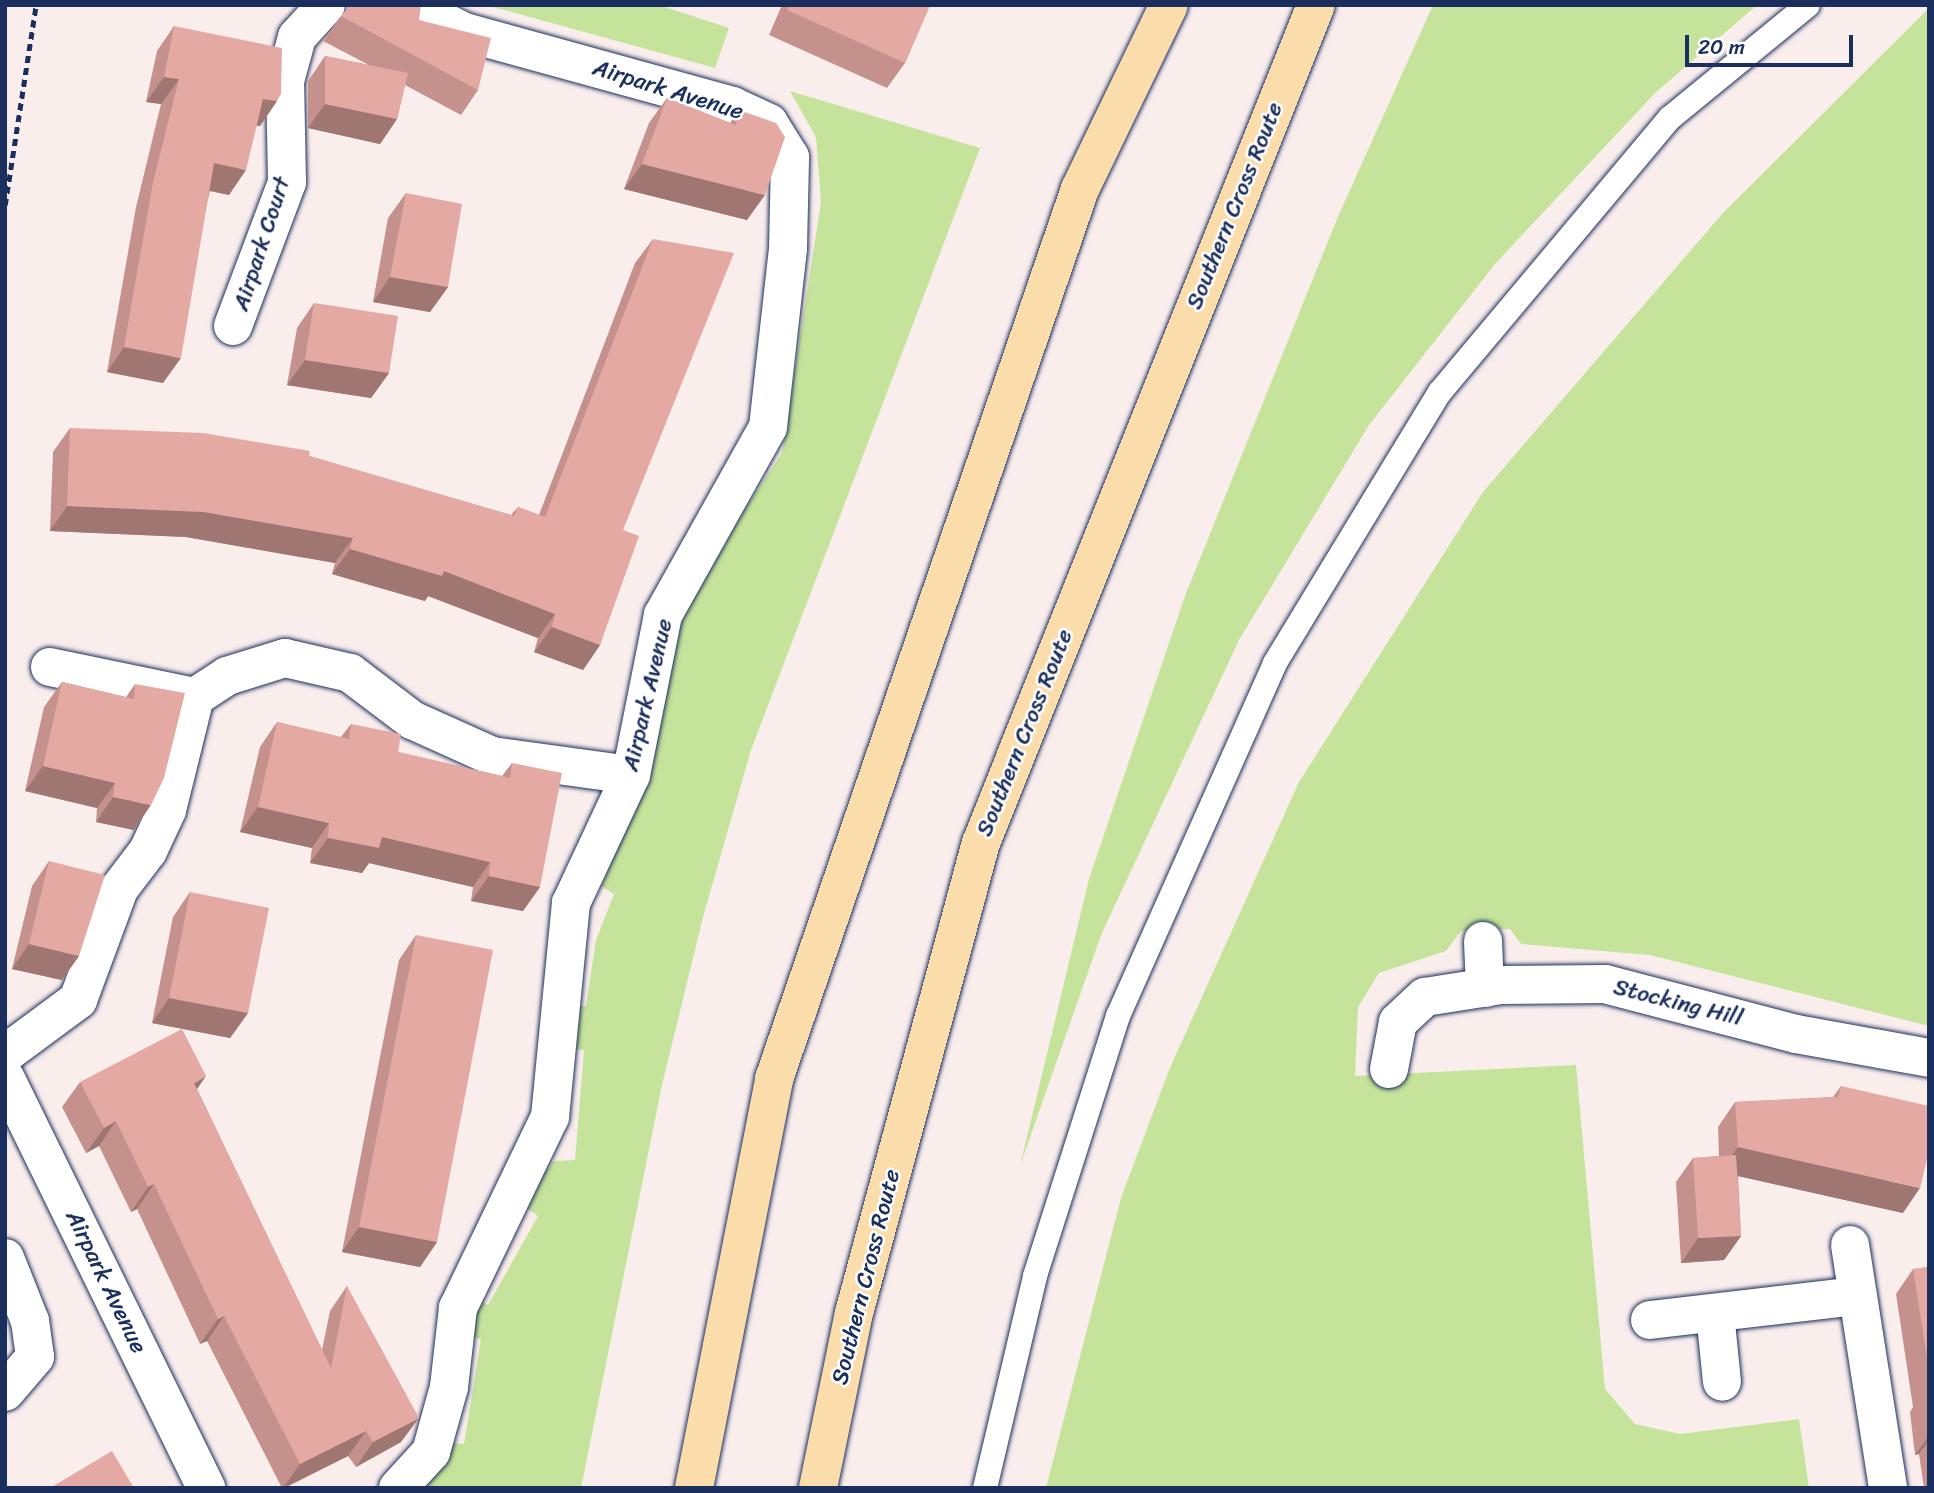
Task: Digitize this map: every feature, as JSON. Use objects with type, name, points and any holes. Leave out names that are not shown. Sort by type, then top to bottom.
[{"type":"highway","points":[[694,1488],[774,1079],[1080,189],[1169,5]]},
{"type":"highway","name":"Southern Cross Route","points":[[818,1488],[854,1314],[981,843],[1316,5]]},
{"type":"street","name":"Airpark Court","points":[[233,326],[287,182],[285,80],[297,37],[326,5]]},
{"type":"street","name":"Airpark Avenue","points":[[398,1488],[430,1452],[449,1387],[458,1308],[550,1117],[571,903],[631,775],[663,615],[768,427],[788,248],[790,157],[769,123],[733,106],[464,32],[439,19],[428,5]]},
{"type":"street","points":[[50,667],[195,696],[228,676],[285,658],[350,673],[412,720],[492,755],[631,775]]},
{"type":"street","points":[[5,1054],[78,1000],[119,889],[148,851],[167,810],[195,696]]},
{"type":"street","points":[[1483,941],[1485,988]]},
{"type":"street","name":"Stocking Hill","points":[[1389,1069],[1398,1022],[1425,997],[1485,988],[1605,984],[1796,1034],[1929,1058]]},
{"type":"street","name":"Airpark Avenue","points":[[5,1077],[206,1488]]},
{"type":"street","points":[[1850,1245],[1888,1488]]},
{"type":"street","points":[[5,1258],[30,1321],[35,1357],[5,1392]]},
{"type":"street","points":[[1650,1320],[1858,1296]]},
{"type":"street","points":[[1715,1313],[1722,1382]]},
{"type":"lane","points":[[985,1488],[1035,1276],[1118,1016],[1275,663],[1440,392],[1670,118],[1808,5]]},
{"type":"path","points":[[5,205],[36,5]]},
{"type":"green space","points":[[486,5],[659,5],[729,28],[715,68]]},
{"type":"green space","points":[[1433,5],[1757,5],[1655,93],[1495,264],[1369,425],[1239,640],[1101,935],[1020,1166],[1089,879],[1185,596],[1337,219]]},
{"type":"green space","points":[[1929,8],[1929,1026],[1650,955],[1521,944],[1510,929],[1461,931],[1446,951],[1379,973],[1358,1007],[1355,1076],[1576,1065],[1605,1389],[1635,1424],[1680,1434],[1799,1419],[1809,1488],[1046,1488],[1121,1198],[1169,1070],[1299,782],[1483,492],[1722,214]]},
{"type":"green space","points":[[790,91],[980,148],[751,750],[703,917],[662,1085],[581,1488],[422,1488],[445,1442],[464,1444],[481,1339],[463,1336],[472,1297],[488,1305],[538,1216],[524,1206],[525,1198],[554,1161],[575,1160],[584,1050],[569,1049],[570,1006],[586,1006],[596,940],[614,894],[601,886],[644,787],[674,616],[782,453],[821,202],[816,137]]},
{"type":"building","points":[[350,5],[421,5],[419,20],[491,38],[478,90],[341,16]]},
{"type":"building","points":[[789,5],[930,5],[905,63],[787,10]]},
{"type":"building","points":[[174,26],[282,48],[281,94],[277,101],[263,99],[246,170],[214,163],[181,358],[124,347],[153,182],[179,79],[164,77]]},
{"type":"building","points":[[325,56],[408,73],[397,119],[325,104]]},
{"type":"building","points":[[667,98],[736,125],[739,110],[776,123],[785,137],[765,195],[642,164]]},
{"type":"building","points":[[406,193],[462,204],[448,287],[390,277]]},
{"type":"building","points":[[653,239],[734,253],[623,530],[639,536],[600,645],[552,627],[555,614],[444,571],[442,576],[350,549],[353,538],[204,512],[67,506],[70,428],[203,433],[310,451],[309,456],[514,516],[518,507],[545,517]]},
{"type":"building","points":[[314,303],[398,316],[389,373],[305,360]]},
{"type":"building","points":[[62,682],[134,699],[135,684],[185,693],[164,778],[151,805],[113,797],[115,783],[43,766]]},
{"type":"building","points":[[277,722],[349,739],[351,724],[401,734],[398,752],[510,778],[512,763],[562,773],[540,887],[489,876],[490,862],[382,837],[379,848],[328,838],[329,823],[258,807]]},
{"type":"building","points":[[49,861],[105,875],[79,956],[29,944]]},
{"type":"building","points":[[190,892],[269,908],[248,1013],[169,998]]},
{"type":"building","points":[[416,935],[493,950],[437,1242],[359,1227]]},
{"type":"building","points":[[182,1029],[206,1076],[194,1083],[331,1368],[347,1286],[419,1418],[373,1442],[366,1431],[300,1464],[224,1316],[218,1319],[154,1184],[148,1187],[116,1121],[104,1128],[80,1082]]},
{"type":"building","points":[[1841,1086],[1929,1106],[1929,1151],[1920,1188],[1738,1147],[1735,1102],[1838,1097]]},
{"type":"building","points":[[1736,1155],[1741,1236],[1698,1238],[1693,1158]]},
{"type":"building","points":[[1929,1267],[1929,1370],[1913,1269]]},
{"type":"building","points":[[112,1451],[134,1488],[50,1488]]}]
